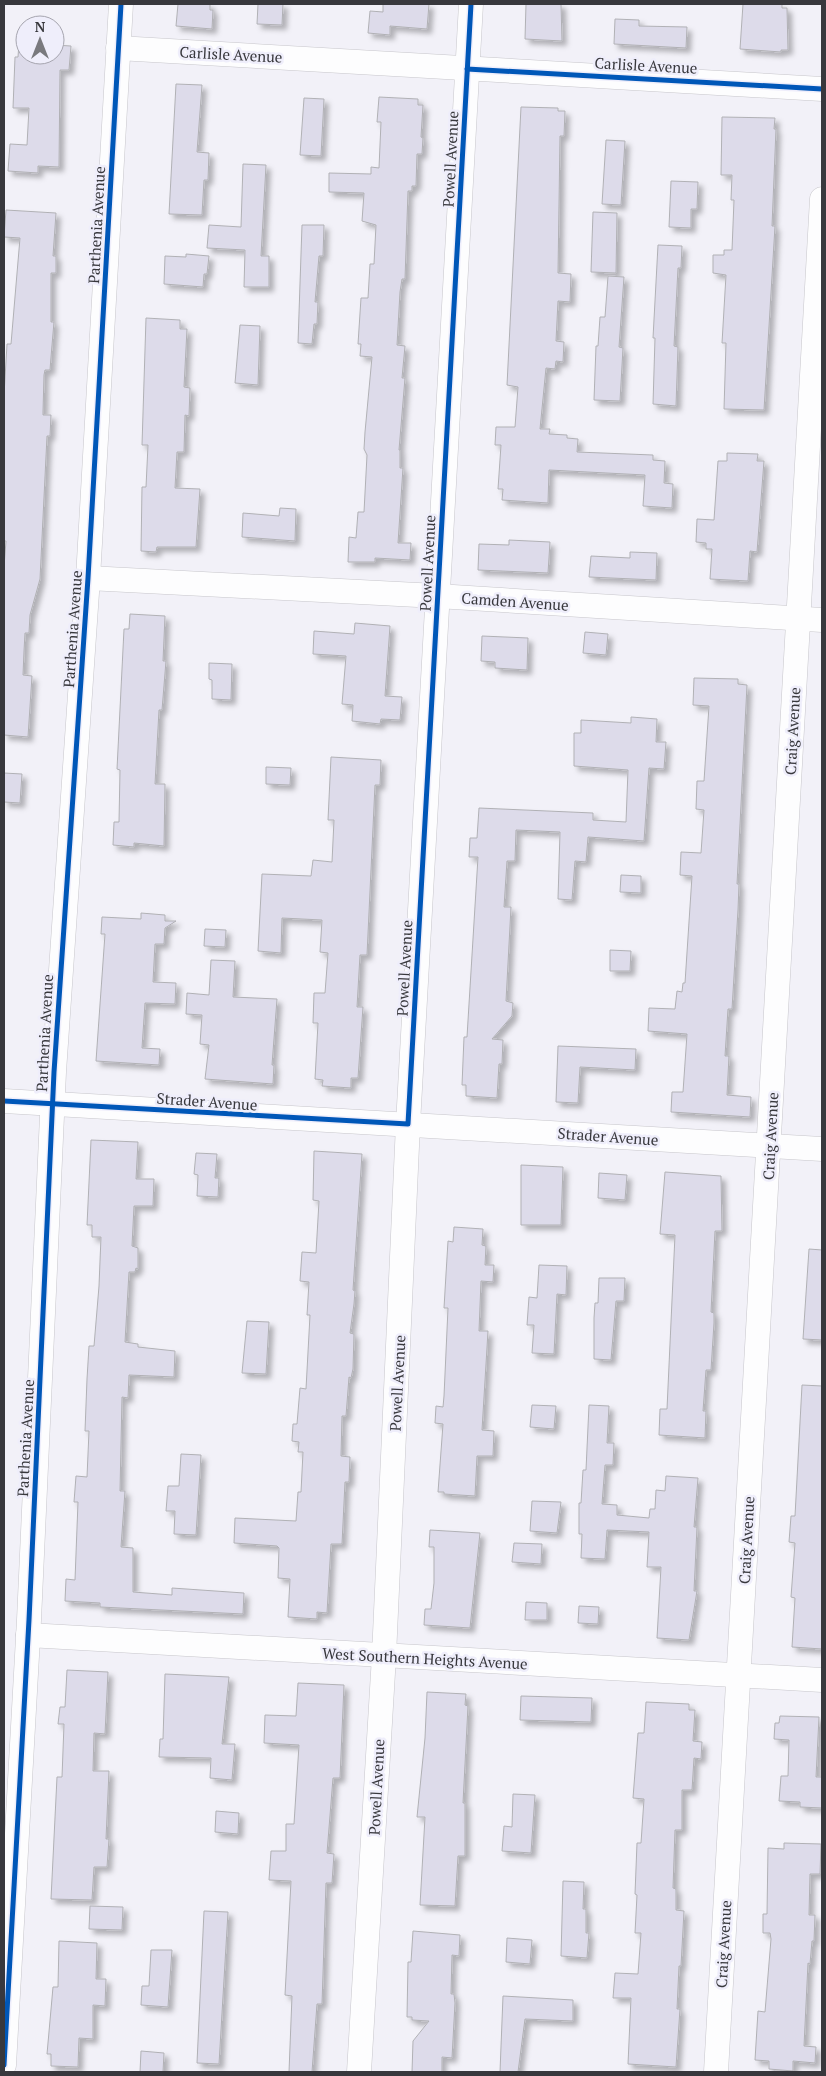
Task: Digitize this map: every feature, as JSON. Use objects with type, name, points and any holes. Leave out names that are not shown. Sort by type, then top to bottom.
[{"type":"street","name":"Parthenia Avenue","points":[[4,2065],[28,1635],[53,1104],[88,578],[121,4]]},
{"type":"street","name":"Powell Avenue","points":[[359,2072],[384,1656],[408,1124],[471,4]]},
{"type":"street","name":"Carlisle Avenue","points":[[118,48],[822,89]]},
{"type":"street","name":"Craig Avenue","points":[[716,2072],[822,199]]},
{"type":"street","name":"Camden Avenue","points":[[88,578],[437,596],[822,620]]},
{"type":"street","name":"Strader Avenue","points":[[4,1101],[822,1149]]},
{"type":"street","name":"West Southern Heights Avenue","points":[[28,1635],[822,1680]]},
{"type":"building","points":[[178,4],[210,4],[210,10],[213,10],[212,29],[176,26]]},
{"type":"building","points":[[258,4],[283,4],[282,25],[257,24]]},
{"type":"building","points":[[383,4],[429,4],[427,29],[390,26],[390,35],[368,33],[370,11],[383,12]]},
{"type":"building","points":[[526,4],[561,4],[562,41],[525,39]]},
{"type":"building","points":[[743,4],[782,4],[782,8],[787,8],[788,50],[781,50],[781,52],[740,49]]},
{"type":"building","points":[[615,19],[639,20],[639,26],[687,27],[686,48],[614,44]]},
{"type":"building","points":[[65,46],[71,46],[69,70],[60,70],[59,167],[38,166],[38,173],[8,171],[10,144],[27,145],[29,108],[13,108],[15,57],[15,65],[65,65]]},
{"type":"building","points":[[176,84],[202,85],[197,152],[209,153],[208,180],[204,180],[202,215],[169,214]]},
{"type":"building","points":[[379,97],[418,99],[418,105],[423,105],[422,154],[417,154],[416,186],[412,186],[412,191],[408,191],[405,279],[402,279],[400,292],[397,345],[405,346],[402,378],[405,378],[399,450],[400,468],[403,468],[398,543],[411,543],[410,560],[375,558],[375,562],[348,562],[349,537],[356,538],[358,512],[364,512],[367,455],[364,449],[372,357],[360,356],[361,344],[358,344],[361,298],[368,298],[370,264],[374,264],[376,225],[362,221],[364,193],[329,192],[329,173],[371,174],[371,167],[379,168],[381,122],[377,122]]},
{"type":"building","points":[[304,98],[324,99],[321,156],[300,155]]},
{"type":"building","points":[[521,107],[558,108],[558,111],[565,111],[564,136],[560,136],[558,273],[571,274],[570,302],[558,301],[556,341],[564,342],[563,362],[556,361],[555,369],[546,368],[540,429],[550,429],[549,434],[567,435],[567,438],[578,439],[577,452],[653,455],[653,460],[665,461],[664,483],[673,484],[672,508],[643,506],[645,475],[549,470],[548,503],[502,500],[503,489],[498,489],[501,445],[495,445],[496,427],[515,427],[518,387],[507,385]]},
{"type":"building","points":[[722,117],[775,118],[772,226],[775,226],[764,410],[724,409],[726,343],[722,343],[726,275],[713,273],[713,255],[724,255],[724,250],[732,250],[734,200],[731,200],[732,175],[721,175]]},
{"type":"building","points":[[606,140],[625,141],[621,205],[602,204]]},
{"type":"building","points":[[243,164],[266,165],[261,256],[269,256],[269,287],[244,287],[245,250],[207,248],[209,225],[241,227]]},
{"type":"building","points":[[671,181],[698,182],[697,209],[691,209],[691,228],[669,227]]},
{"type":"building","points":[[6,210],[56,213],[53,256],[56,256],[56,273],[51,273],[51,322],[54,322],[50,370],[45,370],[44,375],[43,415],[51,415],[50,436],[47,436],[40,579],[30,615],[29,633],[25,633],[24,651],[23,675],[32,676],[28,737],[4,735],[4,567],[6,541],[4,541],[4,395],[7,344],[11,344],[20,238],[4,237]]},
{"type":"building","points":[[593,212],[617,213],[616,273],[591,272]]},
{"type":"building","points":[[302,225],[324,225],[323,256],[319,256],[315,302],[318,302],[317,324],[314,324],[312,344],[298,343]]},
{"type":"building","points":[[658,245],[682,246],[681,268],[678,268],[674,346],[678,347],[676,406],[653,404],[655,338],[653,338]]},
{"type":"building","points":[[186,254],[209,256],[203,287],[164,284],[165,256],[186,257]]},
{"type":"building","points":[[608,276],[624,277],[619,347],[623,348],[620,401],[594,400],[596,346],[598,346],[600,317],[605,317]]},
{"type":"building","points":[[146,318],[180,320],[180,329],[187,329],[184,387],[190,388],[189,416],[185,415],[184,452],[177,452],[175,488],[200,489],[196,547],[157,547],[156,552],[141,551],[142,487],[146,487],[148,445],[142,445]]},
{"type":"building","points":[[240,325],[260,326],[258,385],[235,383]]},
{"type":"building","points":[[727,453],[758,454],[757,461],[764,461],[757,552],[750,551],[748,581],[710,579],[712,549],[706,549],[706,543],[696,542],[697,519],[714,520],[718,461],[727,461]]},
{"type":"building","points":[[280,508],[296,509],[295,541],[242,537],[243,513],[279,516]]},
{"type":"building","points":[[509,540],[550,542],[548,573],[478,570],[479,544],[509,545]]},
{"type":"building","points":[[630,552],[657,553],[656,580],[589,577],[591,556],[630,558]]},
{"type":"building","points":[[130,614],[165,616],[163,661],[166,661],[162,710],[159,710],[155,784],[165,784],[164,846],[134,843],[134,847],[113,845],[114,822],[119,822],[120,770],[117,769],[124,629],[129,629]]},
{"type":"building","points":[[355,623],[390,626],[385,696],[402,697],[400,720],[381,719],[380,724],[352,721],[353,705],[342,704],[346,656],[313,654],[314,631],[354,634]]},
{"type":"building","points":[[585,632],[608,634],[606,655],[583,653]]},
{"type":"building","points":[[482,636],[528,638],[527,670],[495,668],[495,662],[481,661]]},
{"type":"building","points":[[209,663],[232,664],[231,700],[212,699],[212,680],[209,679]]},
{"type":"building","points":[[694,678],[738,679],[738,684],[747,685],[737,884],[739,884],[738,910],[732,1009],[728,1009],[725,1056],[729,1056],[727,1095],[751,1097],[750,1117],[671,1112],[672,1092],[683,1092],[687,1034],[648,1031],[649,1008],[675,1009],[677,991],[682,992],[683,983],[685,983],[692,876],[680,875],[681,852],[701,853],[704,810],[696,809],[697,781],[704,781],[709,706],[693,705]]},
{"type":"building","points":[[631,717],[657,719],[656,742],[666,742],[664,769],[649,768],[644,841],[588,837],[586,862],[575,861],[572,900],[558,899],[560,832],[516,830],[515,861],[507,861],[504,907],[511,907],[506,1001],[513,1003],[512,1016],[492,1039],[503,1040],[502,1064],[499,1064],[497,1098],[466,1096],[466,1085],[462,1085],[464,1037],[467,1037],[478,857],[469,857],[470,838],[477,838],[479,808],[593,813],[593,820],[626,822],[628,770],[574,766],[574,733],[581,733],[581,720],[631,723]]},
{"type":"building","points":[[331,757],[381,760],[380,785],[375,785],[367,955],[360,955],[357,1007],[363,1007],[358,1078],[351,1078],[351,1088],[322,1086],[323,1080],[315,1079],[318,1023],[313,1023],[314,993],[325,993],[328,953],[320,952],[322,920],[282,918],[281,953],[258,951],[262,874],[311,876],[313,860],[332,862],[334,820],[328,820]]},
{"type":"building","points":[[266,767],[291,768],[290,785],[266,784]]},
{"type":"building","points":[[4,773],[22,774],[20,803],[4,802]]},
{"type":"building","points":[[621,875],[641,876],[641,893],[620,892]]},
{"type":"building","points":[[141,913],[165,915],[165,921],[176,921],[165,928],[164,944],[155,944],[153,982],[176,983],[175,1004],[145,1003],[142,1048],[160,1049],[159,1065],[96,1061],[105,934],[101,934],[102,917],[141,919]]},
{"type":"building","points":[[205,929],[226,930],[225,947],[204,946]]},
{"type":"building","points":[[610,950],[631,951],[630,971],[610,971]]},
{"type":"building","points":[[211,960],[235,961],[233,997],[277,999],[272,1065],[274,1065],[273,1084],[205,1079],[209,1045],[200,1044],[202,1015],[186,1014],[187,993],[209,995]]},
{"type":"building","points":[[558,1046],[636,1049],[635,1070],[580,1067],[578,1103],[556,1102]]},
{"type":"building","points":[[91,1140],[138,1142],[136,1179],[154,1179],[153,1206],[134,1206],[132,1246],[138,1248],[138,1269],[136,1268],[135,1272],[129,1272],[125,1342],[138,1344],[138,1347],[175,1351],[174,1377],[129,1375],[128,1398],[122,1397],[120,1491],[125,1491],[121,1547],[133,1548],[133,1592],[172,1595],[172,1588],[244,1593],[243,1614],[100,1607],[100,1603],[65,1601],[66,1579],[75,1580],[78,1502],[74,1502],[76,1476],[87,1477],[89,1431],[85,1431],[89,1346],[94,1346],[99,1286],[101,1237],[92,1237],[92,1225],[87,1225]]},
{"type":"building","points":[[314,1151],[362,1154],[353,1290],[355,1291],[350,1333],[354,1334],[353,1369],[351,1378],[349,1377],[346,1416],[342,1416],[341,1456],[350,1457],[349,1482],[345,1482],[342,1544],[331,1544],[327,1613],[317,1612],[317,1619],[288,1617],[290,1579],[278,1578],[279,1548],[277,1546],[234,1543],[235,1518],[296,1521],[298,1492],[301,1492],[303,1452],[298,1452],[299,1442],[292,1441],[293,1424],[297,1424],[300,1388],[306,1389],[310,1315],[307,1315],[309,1282],[300,1281],[302,1252],[316,1253],[319,1201],[313,1200]]},
{"type":"building","points":[[196,1153],[217,1154],[215,1178],[219,1178],[218,1197],[197,1196],[198,1175],[194,1174]]},
{"type":"building","points":[[521,1165],[563,1167],[561,1225],[521,1225]]},
{"type":"building","points":[[665,1172],[721,1176],[722,1231],[715,1231],[711,1312],[714,1313],[714,1323],[711,1370],[706,1370],[703,1411],[706,1411],[705,1438],[659,1435],[660,1409],[667,1409],[675,1235],[660,1234]]},
{"type":"building","points":[[599,1173],[627,1175],[625,1200],[598,1198]]},
{"type":"building","points":[[454,1227],[483,1229],[482,1245],[486,1246],[485,1265],[494,1265],[493,1282],[481,1281],[479,1331],[488,1331],[482,1430],[494,1431],[493,1456],[477,1456],[475,1496],[438,1492],[443,1424],[435,1423],[436,1406],[443,1407],[448,1308],[444,1308],[448,1241],[453,1242]]},
{"type":"building","points":[[809,1249],[822,1250],[822,1340],[803,1339]]},
{"type":"building","points":[[539,1265],[567,1266],[566,1295],[557,1294],[554,1354],[532,1353],[534,1325],[527,1325],[529,1297],[537,1298]]},
{"type":"building","points":[[599,1278],[625,1278],[624,1301],[616,1301],[611,1360],[594,1359],[594,1318],[595,1303],[598,1303]]},
{"type":"building","points":[[247,1321],[269,1322],[266,1374],[242,1373]]},
{"type":"building","points":[[802,1385],[822,1386],[822,1649],[792,1647],[795,1598],[791,1597],[795,1543],[789,1542],[791,1516],[795,1516]]},
{"type":"building","points":[[532,1405],[556,1406],[554,1429],[530,1427]]},
{"type":"building","points":[[589,1405],[609,1406],[607,1443],[614,1443],[613,1465],[605,1465],[602,1504],[617,1505],[617,1515],[649,1518],[650,1509],[655,1509],[656,1490],[665,1491],[666,1476],[698,1478],[694,1527],[697,1527],[694,1591],[697,1591],[689,1640],[657,1638],[661,1567],[647,1567],[649,1532],[607,1530],[605,1559],[581,1558],[582,1534],[579,1534],[579,1503],[581,1503],[583,1470],[586,1470]]},
{"type":"building","points":[[181,1454],[201,1455],[196,1535],[174,1534],[175,1511],[166,1511],[168,1486],[179,1486]]},
{"type":"building","points":[[532,1501],[561,1502],[557,1533],[530,1531]]},
{"type":"building","points":[[430,1530],[480,1533],[470,1628],[424,1625],[425,1609],[431,1609],[434,1583],[434,1547],[429,1547]]},
{"type":"building","points":[[514,1543],[542,1544],[541,1564],[512,1562]]},
{"type":"building","points":[[526,1602],[547,1603],[547,1620],[525,1620]]},
{"type":"building","points":[[579,1606],[599,1607],[598,1624],[578,1623]]},
{"type":"building","points":[[67,1670],[108,1672],[105,1734],[94,1733],[93,1771],[109,1771],[106,1839],[109,1839],[107,1867],[94,1867],[92,1900],[51,1899],[57,1777],[62,1777],[64,1724],[58,1724],[60,1707],[65,1707]]},
{"type":"building","points":[[165,1674],[229,1677],[222,1744],[235,1744],[232,1780],[210,1778],[211,1758],[159,1757],[160,1739],[163,1739]]},
{"type":"building","points":[[298,1683],[344,1685],[340,1778],[333,1778],[327,1853],[334,1854],[332,1883],[326,1883],[322,2004],[317,2004],[312,2072],[289,2072],[292,1996],[285,1995],[291,1881],[269,1880],[271,1851],[286,1851],[286,1824],[294,1824],[299,1745],[264,1743],[265,1715],[296,1716]]},
{"type":"building","points":[[427,1692],[466,1694],[465,1705],[468,1706],[463,1803],[465,1803],[465,1856],[458,1856],[455,1906],[420,1905],[425,1817],[417,1817],[425,1738]]},
{"type":"building","points":[[521,1696],[592,1698],[591,1722],[520,1720]]},
{"type":"building","points":[[646,1702],[689,1704],[689,1710],[695,1710],[693,1741],[702,1742],[701,1759],[694,1758],[692,1790],[682,1790],[682,1830],[675,1830],[673,1888],[676,1889],[676,1910],[684,1911],[681,1966],[679,1966],[677,2009],[680,2009],[676,2067],[628,2064],[631,1998],[613,1998],[615,1973],[638,1974],[641,1933],[635,1933],[637,1895],[635,1894],[637,1843],[641,1843],[644,1799],[633,1798],[638,1733],[644,1733]]},
{"type":"building","points":[[780,1716],[819,1717],[816,1777],[822,1777],[822,1808],[800,1807],[800,1802],[779,1801],[781,1776],[788,1776],[789,1740],[774,1739],[775,1723],[779,1723]]},
{"type":"building","points":[[513,1794],[535,1795],[531,1853],[502,1851],[504,1826],[512,1827]]},
{"type":"building","points":[[216,1811],[239,1813],[238,1834],[215,1832]]},
{"type":"building","points":[[784,1843],[821,1844],[820,1874],[810,1874],[809,1915],[815,1915],[814,1941],[812,1941],[810,1964],[808,1963],[804,2046],[816,2047],[815,2063],[793,2061],[793,2071],[769,2069],[769,2061],[755,2060],[758,2011],[765,2012],[771,1939],[770,1933],[763,1933],[763,1914],[767,1914],[768,1848],[784,1849]]},
{"type":"building","points":[[563,1881],[584,1882],[583,1909],[586,1909],[586,1933],[589,1933],[587,1958],[561,1956]]},
{"type":"building","points":[[90,1906],[123,1907],[122,1930],[89,1929]]},
{"type":"building","points":[[204,1911],[228,1912],[219,2064],[197,2063]]},
{"type":"building","points":[[413,1931],[460,1935],[459,1956],[452,1955],[451,1994],[454,1994],[455,2003],[452,2058],[442,2057],[442,2072],[412,2072],[413,2041],[429,2021],[412,2020],[412,2017],[407,2017],[408,1962],[411,1962]]},
{"type":"building","points":[[507,1938],[532,1940],[530,1964],[506,1962]]},
{"type":"building","points":[[59,1941],[97,1943],[96,1979],[106,1979],[105,2006],[93,2005],[93,2039],[79,2038],[78,2067],[51,2066],[51,2054],[47,2054],[53,1987],[58,1987]]},
{"type":"building","points":[[151,1950],[172,1950],[168,2007],[141,2005],[142,1986],[149,1986]]},
{"type":"building","points":[[503,1996],[573,2000],[573,2021],[525,2019],[518,2072],[500,2072]]},
{"type":"building","points":[[141,2051],[164,2053],[163,2072],[140,2072]]},
{"type":"cycle path","points":[[4,2065],[29,1620],[54,1072],[88,578],[121,4]]},
{"type":"cycle path","points":[[4,1101],[408,1124],[471,4]]},
{"type":"cycle path","points":[[467,69],[822,89]]}]
